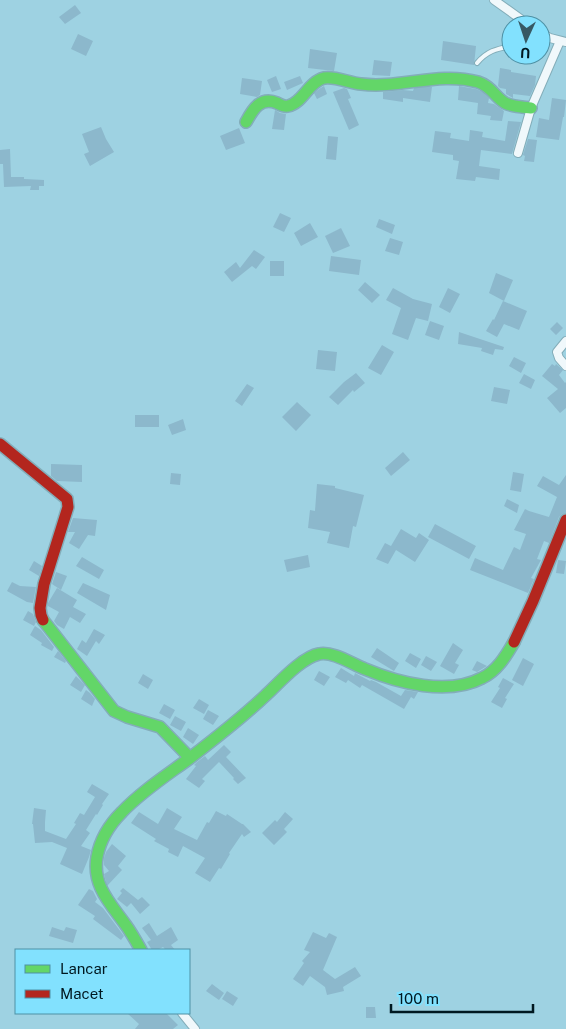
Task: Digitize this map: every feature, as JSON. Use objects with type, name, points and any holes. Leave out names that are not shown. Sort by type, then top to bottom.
[{"type":"street","points":[[494,0],[516,15]]},
{"type":"street","points":[[518,153],[531,108],[563,42],[551,38]]},
{"type":"street","points":[[246,122],[258,104],[264,101],[290,106],[315,82],[320,79],[334,78],[361,84],[441,78],[465,80],[487,85],[505,103],[531,108]]},
{"type":"street","points":[[566,341],[558,352],[559,358],[566,366]]},
{"type":"street","points":[[0,444],[67,500],[68,507],[40,602],[44,621],[114,711],[160,727],[190,758]]},
{"type":"street","points":[[140,949],[126,925],[104,897],[96,876],[96,863],[100,843],[110,826],[121,813],[138,797],[224,732],[296,668],[317,654],[326,654],[373,673],[429,686],[454,687],[467,685],[483,678],[496,669],[512,647],[563,539],[566,520]]},
{"type":"street","points":[[183,1014],[195,1029]]},
{"type":"lane","points":[[477,63],[484,54],[501,48]]},
{"type":"building","points":[[75,5],[81,13],[65,24],[59,17]]},
{"type":"building","points":[[78,34],[93,41],[86,56],[71,49]]},
{"type":"building","points":[[443,41],[476,46],[474,65],[441,60]]},
{"type":"building","points":[[310,49],[337,53],[334,71],[308,68]]},
{"type":"building","points":[[374,60],[392,62],[390,76],[372,75]]},
{"type":"building","points":[[500,68],[511,70],[511,72],[536,76],[535,85],[530,96],[513,94],[513,98],[506,94],[506,89],[498,86]]},
{"type":"building","points":[[276,76],[281,89],[272,92],[267,80]]},
{"type":"building","points":[[300,76],[303,83],[287,90],[284,82]]},
{"type":"building","points":[[242,78],[262,81],[260,95],[257,97],[240,94]]},
{"type":"building","points":[[324,86],[327,94],[317,99],[314,93]]},
{"type":"building","points":[[459,86],[483,92],[489,98],[488,103],[494,104],[504,111],[502,121],[490,120],[491,116],[477,114],[478,103],[458,100]]},
{"type":"building","points":[[432,87],[430,102],[403,98],[403,102],[383,99],[383,92],[413,91],[414,88]]},
{"type":"building","points":[[344,88],[347,89],[351,98],[348,99],[359,125],[349,130],[333,92]]},
{"type":"building","points":[[552,98],[566,100],[559,140],[536,137],[539,118],[549,120]]},
{"type":"building","points":[[275,110],[286,114],[284,130],[272,129]]},
{"type":"building","points":[[508,121],[521,122],[512,154],[481,150],[479,166],[500,169],[499,180],[476,177],[475,181],[456,179],[459,161],[453,160],[453,155],[432,152],[435,131],[451,133],[450,138],[469,141],[470,130],[483,132],[482,137],[505,141]]},
{"type":"building","points":[[101,127],[114,152],[90,166],[84,154],[89,152],[82,134]]},
{"type":"building","points":[[239,128],[245,143],[226,150],[220,136]]},
{"type":"building","points":[[328,136],[338,137],[336,160],[326,159]]},
{"type":"building","points":[[528,139],[537,140],[534,162],[524,161],[525,156],[523,155]]},
{"type":"building","points":[[10,149],[11,177],[44,180],[44,186],[39,186],[39,190],[30,190],[31,186],[4,187],[3,164],[0,164],[0,150]]},
{"type":"building","points":[[280,213],[291,218],[284,232],[273,227]]},
{"type":"building","points":[[379,219],[395,225],[392,234],[376,227]]},
{"type":"building","points":[[310,223],[318,237],[301,246],[294,233]]},
{"type":"building","points":[[341,228],[350,246],[333,253],[325,236]]},
{"type":"building","points":[[390,238],[403,242],[399,255],[385,251]]},
{"type":"building","points":[[254,250],[265,257],[256,269],[252,266],[232,282],[224,272],[236,262],[240,268]]},
{"type":"building","points":[[331,256],[361,260],[359,275],[329,271]]},
{"type":"building","points":[[270,261],[284,261],[284,276],[270,276]]},
{"type":"building","points":[[496,273],[513,280],[504,301],[489,293]]},
{"type":"building","points":[[365,282],[380,295],[372,303],[358,290]]},
{"type":"building","points":[[393,288],[413,299],[432,304],[428,321],[416,318],[408,340],[392,334],[401,308],[386,300]]},
{"type":"building","points":[[448,288],[460,294],[450,313],[439,307]]},
{"type":"building","points":[[503,301],[527,311],[519,330],[504,324],[497,337],[486,331],[494,320]]},
{"type":"building","points":[[430,321],[444,326],[439,340],[425,335]]},
{"type":"building","points":[[557,322],[563,328],[556,335],[550,329]]},
{"type":"building","points":[[459,332],[504,347],[503,350],[495,349],[493,355],[481,351],[482,348],[458,344]]},
{"type":"building","points":[[382,345],[394,352],[381,375],[368,368]]},
{"type":"building","points":[[318,350],[337,352],[335,371],[316,369]]},
{"type":"building","points":[[514,357],[526,363],[521,373],[509,366]]},
{"type":"building","points":[[552,364],[555,366],[556,364],[563,370],[559,375],[566,382],[566,408],[560,413],[547,398],[558,389],[542,376]]},
{"type":"building","points":[[356,373],[365,383],[354,392],[353,390],[338,405],[329,397]]},
{"type":"building","points":[[524,374],[535,380],[531,389],[519,383]]},
{"type":"building","points":[[247,384],[254,388],[242,406],[235,401]]},
{"type":"building","points":[[494,387],[510,390],[507,404],[491,401]]},
{"type":"building","points":[[297,402],[311,415],[296,431],[282,417]]},
{"type":"building","points":[[135,415],[159,415],[159,427],[135,427]]},
{"type":"building","points":[[183,419],[186,430],[172,435],[168,425]]},
{"type":"building","points":[[403,452],[410,460],[391,476],[385,468]]},
{"type":"building","points":[[51,464],[82,465],[82,482],[57,481],[51,476]]},
{"type":"building","points":[[513,472],[524,474],[521,492],[510,490]]},
{"type":"building","points":[[171,473],[181,474],[180,485],[170,484]]},
{"type":"building","points":[[566,475],[566,513],[559,517],[549,543],[544,541],[537,559],[541,560],[531,578],[534,579],[528,593],[470,570],[475,558],[503,570],[514,547],[520,550],[526,534],[514,530],[525,509],[549,517],[557,497],[537,486],[543,476],[559,485]]},
{"type":"building","points":[[317,484],[335,486],[335,488],[364,495],[356,527],[353,526],[349,548],[327,543],[330,532],[308,528],[310,510],[315,511]]},
{"type":"building","points":[[507,499],[519,505],[517,513],[504,506]]},
{"type":"building","points":[[73,518],[97,520],[95,536],[88,535],[79,549],[69,543],[75,532],[68,532]]},
{"type":"building","points":[[435,524],[476,546],[469,559],[428,537]]},
{"type":"building","points":[[401,529],[416,538],[419,533],[429,540],[415,562],[396,550],[388,564],[376,559],[385,543],[391,546]]},
{"type":"building","points":[[308,555],[310,567],[287,572],[284,560]]},
{"type":"building","points":[[82,557],[104,570],[99,579],[76,566]]},
{"type":"building","points":[[558,560],[566,561],[564,574],[556,573]]},
{"type":"building","points":[[34,561],[42,566],[39,576],[29,570]]},
{"type":"building","points":[[56,572],[67,576],[61,590],[52,584]]},
{"type":"building","points":[[12,582],[20,586],[36,587],[33,603],[27,602],[7,591]]},
{"type":"building","points":[[83,583],[110,595],[106,610],[77,593]]},
{"type":"building","points":[[57,588],[77,600],[73,607],[86,614],[80,623],[70,617],[64,629],[54,621],[59,612],[48,606],[48,603]]},
{"type":"building","points":[[28,611],[33,614],[36,622],[34,626],[23,620]]},
{"type":"building","points":[[35,626],[41,630],[54,647],[52,651],[41,645],[42,643],[30,635]]},
{"type":"building","points":[[94,629],[105,635],[99,644],[96,641],[87,656],[77,649],[82,640],[86,643]]},
{"type":"building","points":[[453,643],[463,650],[455,663],[459,665],[454,674],[440,666]]},
{"type":"building","points":[[377,648],[399,663],[394,671],[371,657]]},
{"type":"building","points":[[58,651],[66,661],[65,663],[54,657]]},
{"type":"building","points":[[410,653],[421,659],[416,668],[405,661]]},
{"type":"building","points":[[426,656],[437,662],[431,671],[421,665]]},
{"type":"building","points":[[523,658],[534,664],[523,686],[512,680]]},
{"type":"building","points":[[477,661],[487,666],[477,672],[472,670]]},
{"type":"building","points":[[341,668],[354,676],[355,673],[376,682],[401,696],[405,690],[418,692],[414,699],[411,697],[404,709],[362,685],[360,688],[348,680],[346,683],[335,677]]},
{"type":"building","points":[[319,671],[330,677],[324,686],[314,680]]},
{"type":"building","points":[[143,674],[153,680],[148,689],[138,683]]},
{"type":"building","points":[[76,676],[85,685],[81,692],[70,685]]},
{"type":"building","points":[[503,678],[514,684],[505,698],[507,699],[502,708],[491,702],[500,688],[498,687]]},
{"type":"building","points":[[86,690],[95,699],[92,706],[81,699]]},
{"type":"building","points":[[199,699],[209,705],[204,714],[193,708]]},
{"type":"building","points":[[164,704],[175,710],[170,719],[159,713]]},
{"type":"building","points":[[208,710],[219,716],[213,725],[203,719]]},
{"type":"building","points":[[175,716],[186,722],[181,731],[170,725]]},
{"type":"building","points":[[188,728],[199,735],[193,744],[183,737]]},
{"type":"building","points":[[224,745],[231,752],[226,757],[246,778],[238,784],[219,762],[202,779],[205,781],[199,788],[186,779],[197,762],[205,756],[208,760]]},
{"type":"building","points":[[92,784],[109,794],[86,830],[90,833],[81,846],[91,850],[82,874],[60,864],[67,848],[52,842],[35,843],[32,824],[34,808],[46,810],[45,831],[66,839],[76,824],[74,823],[80,813],[84,815],[95,797],[87,792]]},
{"type":"building","points":[[167,808],[182,817],[174,829],[197,840],[216,811],[226,816],[227,814],[243,824],[251,832],[244,837],[242,834],[221,869],[219,868],[210,882],[195,873],[205,858],[183,846],[178,857],[168,852],[169,849],[154,841],[156,839],[131,823],[139,812],[158,824]]},
{"type":"building","points":[[285,812],[293,819],[284,829],[287,832],[274,845],[262,833],[275,820],[277,822]]},
{"type":"building","points":[[112,844],[126,856],[118,866],[122,870],[107,886],[104,874],[109,871],[104,865],[104,858]]},
{"type":"building","points":[[123,888],[138,900],[142,897],[150,905],[140,914],[131,903],[127,907],[117,899],[122,893],[120,891]]},
{"type":"building","points":[[89,889],[93,891],[97,899],[95,902],[103,908],[124,936],[121,940],[93,919],[95,916],[78,905]]},
{"type":"building","points":[[149,923],[157,936],[171,927],[178,940],[171,945],[174,949],[165,949],[163,947],[151,949],[147,942],[151,940],[142,928]]},
{"type":"building","points":[[52,927],[64,931],[66,927],[77,930],[73,943],[49,936]]},
{"type":"building","points":[[313,932],[326,938],[329,933],[337,937],[323,970],[335,979],[355,967],[361,976],[343,987],[344,991],[327,995],[325,987],[310,976],[303,986],[293,979],[304,963],[302,961],[310,952],[304,950]]},
{"type":"building","points":[[212,984],[224,993],[219,1000],[206,991]]},
{"type":"building","points":[[227,991],[238,998],[233,1006],[222,999]]},
{"type":"building","points":[[366,1007],[375,1007],[376,1018],[366,1018]]},
{"type":"building","points":[[128,1014],[167,1014],[178,1025],[173,1029],[135,1029],[139,1024]]},
{"type":"traffic: fast","points":[[246,122],[258,105],[266,101],[285,106],[293,104],[318,80],[324,78],[376,85],[434,79],[463,79],[482,84],[505,103],[531,108]]},
{"type":"traffic: fast","points":[[43,620],[114,711],[160,727],[190,758]]},
{"type":"traffic: fast","points":[[140,949],[108,901],[100,885],[96,867],[100,844],[106,833],[118,817],[138,797],[229,728],[291,672],[312,656],[330,654],[378,674],[408,683],[439,687],[454,686],[469,683],[487,675],[501,663],[514,642]]},
{"type":"traffic: jam","points":[[0,444],[67,499],[68,507],[44,584],[40,608],[43,620]]},
{"type":"traffic: jam","points":[[514,642],[566,520]]}]
